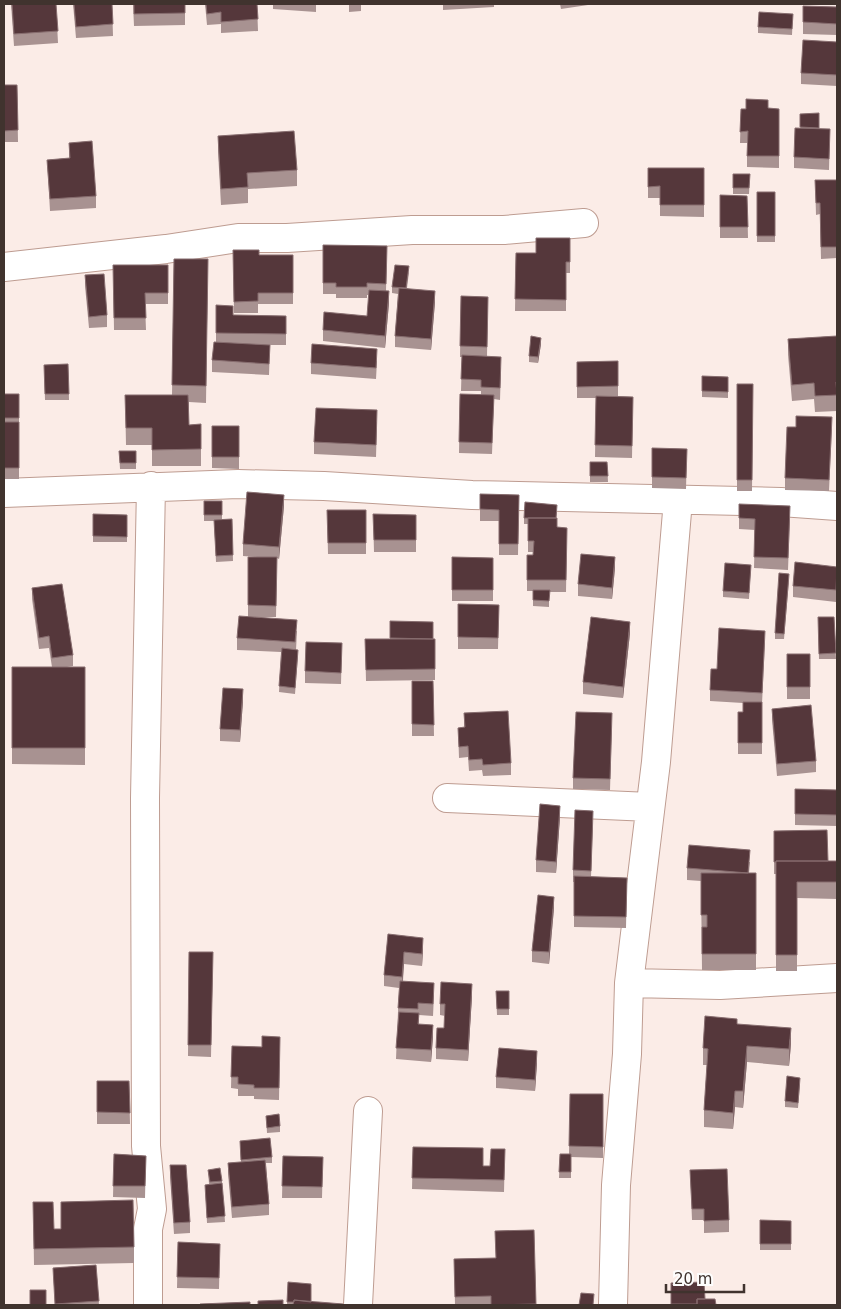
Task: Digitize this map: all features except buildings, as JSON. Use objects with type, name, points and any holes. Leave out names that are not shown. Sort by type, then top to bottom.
[{"type":"street","points":[[4,267],[166,249],[238,238],[287,238],[412,230],[504,230],[584,223]]},
{"type":"street","points":[[4,493],[238,484],[324,486],[472,495],[837,506]]},
{"type":"street","points":[[148,1305],[148,1230],[152,1209],[146,1146],[145,798],[151,486]]},
{"type":"street","points":[[613,1305],[616,1185],[626,1054],[629,983],[650,807],[678,500]]},
{"type":"street","points":[[447,798],[650,807]]},
{"type":"street","points":[[629,983],[720,985],[837,978]]},
{"type":"street","points":[[358,1305],[368,1111]]}]
